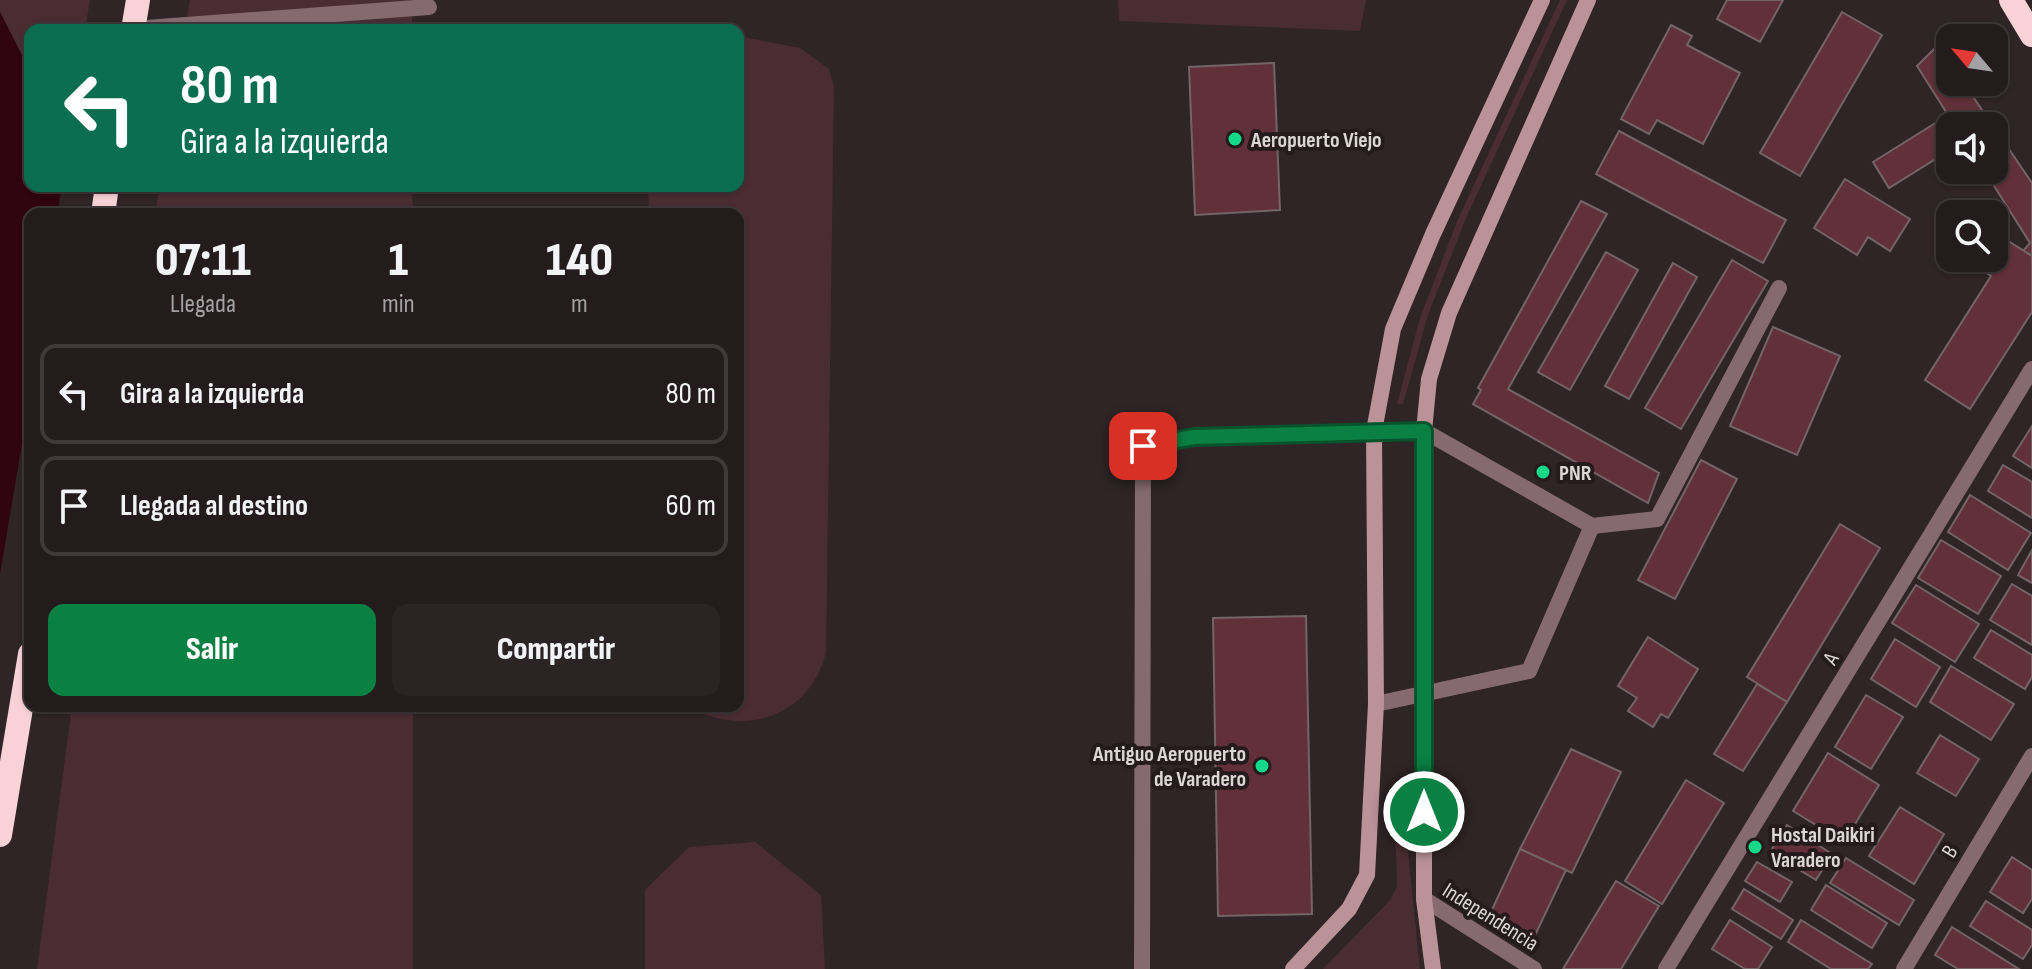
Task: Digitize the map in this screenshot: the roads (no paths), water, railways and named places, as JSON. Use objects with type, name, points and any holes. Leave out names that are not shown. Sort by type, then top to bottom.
[{"type":"highway","points":[[134,24],[138,0]]},
{"type":"highway","points":[[2011,0],[2032,35]]},
{"type":"highway","points":[[0,835],[24,690]]},
{"type":"street","points":[[1293,969],[1349,909],[1367,875],[1376,704],[1374,431],[1393,329],[1433,234],[1542,0]]},
{"type":"street","points":[[1433,969],[1424,899],[1424,431],[1429,379],[1449,313],[1588,0]]},
{"type":"street","points":[[200,24],[429,7]]},
{"type":"street","points":[[1142,969],[1143,446],[1194,437],[1424,431],[1592,526],[1657,519],[1779,288]]},
{"type":"street","name":"A","points":[[1666,969],[2032,369]]},
{"type":"street","points":[[1376,704],[1529,671],[1592,526]]},
{"type":"street","name":"B","points":[[1904,969],[2032,756]]},
{"type":"street","name":"Independencia","points":[[1424,899],[1534,969]]},
{"type":"place","name":"Aeropuerto Viejo","points":[[1235,139]]},
{"type":"place","name":"PNR","points":[[1543,472]]},
{"type":"place","name":"Antiguo Aeropuerto de Varadero","points":[[1262,766]]},
{"type":"place","name":"Hostal Daikiri Varadero","points":[[1755,847]]}]
